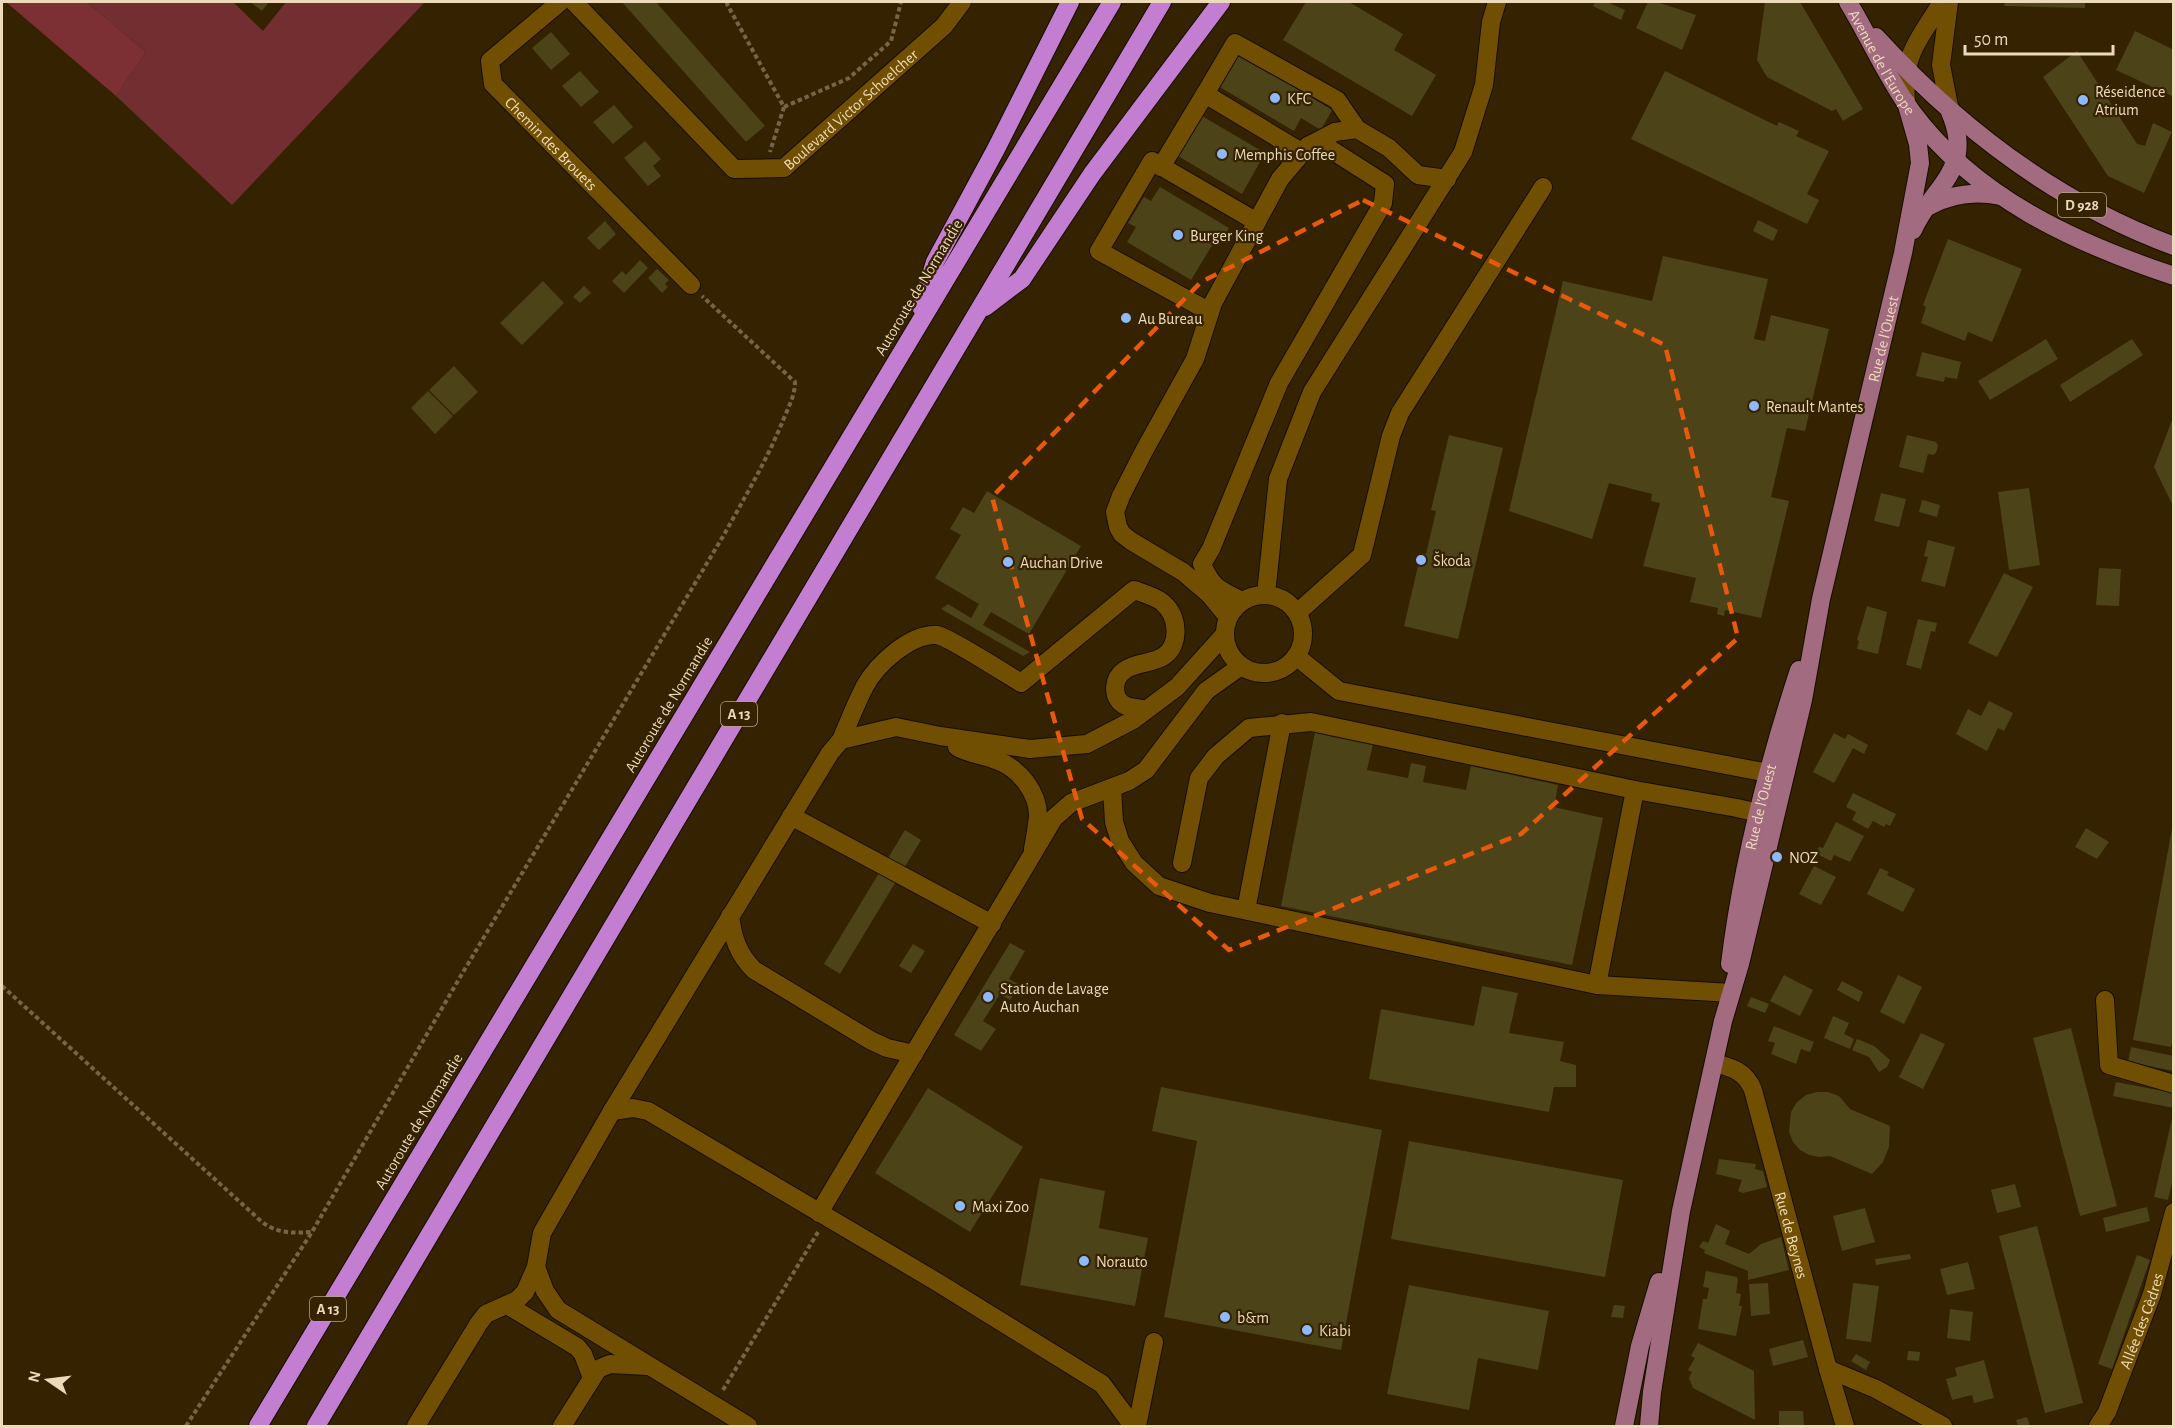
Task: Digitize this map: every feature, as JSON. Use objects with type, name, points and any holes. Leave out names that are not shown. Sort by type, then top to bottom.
[{"type":"highway","points":[[914,332],[934,262],[996,148],[1070,2]]},
{"type":"highway","name":"Autoroute de Normandie","points":[[257,1425],[1112,2]]},
{"type":"highway","name":"A 13","points":[[316,1426],[1162,2]]},
{"type":"highway","points":[[976,314],[1022,279],[1092,174],[1221,2]]},
{"type":"main road","name":"D 928","points":[[1848,2],[1858,18]]},
{"type":"main road","name":"Avenue de l'Europe","points":[[1858,18],[1878,40],[1906,86],[1950,111],[2044,183],[2097,213],[2174,246]]},
{"type":"main road","name":"Avenue de l'Europe","points":[[1858,18],[1952,151],[2004,197],[2068,236],[2113,255],[2174,276]]},
{"type":"main road","points":[[1903,253],[1920,162],[1906,86]]},
{"type":"main road","points":[[1903,253],[1921,213],[1948,180],[1957,133],[1950,111]]},
{"type":"main road","points":[[1920,162],[1980,144],[1998,149]]},
{"type":"main road","points":[[1921,213],[1943,199],[1956,196],[1983,194],[2004,197]]},
{"type":"main road","name":"Rue de l'Ouest","points":[[1681,1211],[1729,992],[1737,907],[1759,813],[1776,774],[1821,599],[1903,253]]},
{"type":"main road","name":"Rue de l'Ouest","points":[[1729,992],[1740,964],[1772,830],[1776,774]]},
{"type":"main road","points":[[1624,1426],[1640,1346],[1681,1211]]},
{"type":"main road","points":[[1649,1426],[1652,1392],[1681,1211]]},
{"type":"street","name":"Chemin des Brouets","points":[[560,2],[490,61],[493,84],[691,285]]},
{"type":"street","name":"Boulevard Victor Schoelcher","points":[[574,2],[734,169],[784,168],[944,26],[962,2]]},
{"type":"street","points":[[1266,594],[1278,479],[1312,392],[1463,152],[1484,85],[1491,22],[1497,2]]},
{"type":"street","points":[[1906,86],[1916,41],[1942,2]]},
{"type":"street","points":[[1949,2],[1941,65],[1950,111]]},
{"type":"street","points":[[1878,40],[1899,46],[1916,41]]},
{"type":"street","points":[[1161,167],[1235,43],[1337,100],[1357,129],[1389,148],[1418,175],[1446,179]]},
{"type":"street","points":[[1906,86],[1941,65]]},
{"type":"street","points":[[1183,572],[1194,570],[1202,564],[1279,383],[1383,203],[1385,184],[1330,149],[1306,149],[1205,94]]},
{"type":"street","points":[[841,740],[896,727],[1030,749],[1087,744],[1132,720],[1177,687],[1226,626],[1234,608],[1254,595],[1266,594],[1278,597],[1289,603],[1297,613],[1303,627],[1303,635],[1296,656],[1288,665],[1270,672],[1252,672],[1241,666],[1232,658],[1226,647],[1226,626],[1210,595],[1183,572],[1122,534],[1115,512],[1144,451],[1195,359],[1213,303],[1280,179],[1306,149],[1335,132],[1357,129]]},
{"type":"street","points":[[1210,312],[1099,251],[1152,161],[1257,222]]},
{"type":"street","points":[[1297,613],[1362,555],[1391,436],[1400,413],[1543,187]]},
{"type":"street","points":[[1202,564],[1209,581],[1242,601]]},
{"type":"street","points":[[416,1426],[486,1314],[507,1305],[525,1292],[536,1267],[542,1233],[612,1111],[730,916],[830,753],[841,740],[866,684],[887,659],[906,644],[924,636],[939,635],[1021,682],[1134,590],[1163,602],[1175,621],[1174,642],[1167,654],[1152,662],[1128,668],[1120,673],[1116,681],[1117,698],[1122,704],[1146,710]]},
{"type":"street","points":[[1296,656],[1339,692],[1776,774]]},
{"type":"street","points":[[825,1217],[914,1054],[1032,860],[1054,818],[1071,803],[1129,781],[1146,770],[1206,691],[1241,666]]},
{"type":"street","points":[[1182,863],[1199,778],[1216,756],[1249,728],[1282,723],[1311,722],[1635,790],[1759,813],[1772,830]]},
{"type":"street","points":[[1246,910],[1282,723]]},
{"type":"street","points":[[940,736],[964,752],[996,760],[1019,773],[1036,804],[1038,817],[1032,860]]},
{"type":"street","points":[[1112,788],[1114,822],[1120,841],[1134,863],[1159,886],[1209,903],[1597,985],[1729,992]]},
{"type":"street","points":[[1597,985],[1635,790]]},
{"type":"street","points":[[791,816],[992,924]]},
{"type":"street","points":[[730,916],[736,945],[743,958],[754,970],[870,1040],[887,1048],[914,1054]]},
{"type":"street","points":[[2105,1000],[2109,1065],[2174,1084]]},
{"type":"street","name":"Rue de Beynes","points":[[1714,1063],[1737,1070],[1745,1076],[1753,1090],[1845,1426]]},
{"type":"street","points":[[612,1111],[633,1108],[648,1111],[825,1217],[1101,1384],[1135,1426]]},
{"type":"street","name":"Allée des Cèdres","points":[[2098,1426],[2108,1412],[2152,1294],[2174,1212]]},
{"type":"street","points":[[536,1267],[545,1291],[558,1310],[748,1426]]},
{"type":"street","points":[[507,1305],[577,1347],[583,1354],[592,1378]]},
{"type":"street","points":[[1135,1426],[1154,1342]]},
{"type":"street","points":[[1616,1426],[1640,1346]]},
{"type":"street","points":[[567,1425],[598,1369],[610,1364],[651,1367]]},
{"type":"street","points":[[1828,1370],[1876,1389],[1943,1426]]},
{"type":"path","points":[[728,2],[727,4],[784,107],[765,169]]},
{"type":"path","points":[[784,107],[849,78],[858,71],[891,41],[901,2]]},
{"type":"path","points":[[186,1426],[312,1232],[459,979],[725,533],[763,465],[779,430],[795,390],[795,382],[691,285]]},
{"type":"path","points":[[2,986],[262,1222],[272,1229],[289,1233],[312,1232]]},
{"type":"path","points":[[714,1405],[818,1231],[825,1231],[825,1217]]},
{"type":"highlighted area","points":[[1363,200],[1665,345],[1738,638],[1521,834],[1229,950],[1082,819],[992,497],[1201,282]]},
{"type":"shaded area","points":[[6,2],[87,2],[146,52],[116,96]]},
{"type":"shaded area","points":[[87,2],[233,2],[263,31],[286,2],[425,2],[232,205],[116,96],[146,52]]},
{"type":"building","points":[[250,2],[269,2],[262,11]]},
{"type":"building","points":[[622,2],[656,2],[765,126],[746,142]]},
{"type":"building","points":[[1306,2],[1349,2],[1403,34],[1394,50],[1436,75],[1412,116],[1283,40]]},
{"type":"building","points":[[1595,2],[1607,2],[1625,10],[1621,20],[1593,6]]},
{"type":"building","points":[[1648,2],[1657,2],[1696,15],[1682,50],[1636,28]]},
{"type":"building","points":[[1765,2],[1800,2],[1863,109],[1843,121],[1836,109],[1832,111],[1767,77],[1757,60]]},
{"type":"building","points":[[2005,2],[2085,2],[2085,8],[2004,6]]},
{"type":"building","name":"Réseidence Atrium","points":[[2135,31],[2174,50],[2174,97],[2116,70]]},
{"type":"building","points":[[551,32],[570,54],[551,70],[532,48]]},
{"type":"building","name":"Réseidence Atrium","points":[[2077,51],[2137,144],[2145,146],[2153,123],[2172,132],[2144,193],[2108,176],[2043,77]]},
{"type":"building","name":"KFC","points":[[1238,53],[1332,110],[1321,130],[1301,118],[1294,131],[1218,86]]},
{"type":"building","points":[[580,71],[599,92],[581,107],[562,86]]},
{"type":"building","points":[[1665,71],[1777,126],[1779,122],[1799,131],[1796,136],[1829,151],[1807,194],[1819,200],[1807,224],[1631,139]]},
{"type":"building","points":[[614,105],[633,127],[613,144],[593,122]]},
{"type":"building","name":"Memphis Coffee","points":[[1202,116],[1265,153],[1242,194],[1178,156]]},
{"type":"building","points":[[645,141],[661,159],[653,166],[661,176],[648,186],[624,158]]},
{"type":"building","name":"Burger King","points":[[1160,187],[1229,228],[1219,245],[1214,242],[1191,280],[1127,242],[1136,227],[1128,223],[1144,197],[1151,201]]},
{"type":"building","points":[[1758,220],[1778,230],[1773,241],[1753,231]]},
{"type":"building","points":[[605,221],[616,234],[599,250],[587,238]]},
{"type":"building","points":[[1948,239],[2022,269],[1992,342],[1968,332],[1965,341],[1921,323],[1926,307],[1923,305]]},
{"type":"building","points":[[1663,256],[1768,279],[1754,339],[1765,341],[1771,315],[1829,329],[1805,431],[1787,428],[1771,497],[1789,501],[1761,618],[1725,610],[1724,616],[1717,614],[1718,608],[1690,602],[1696,578],[1643,566],[1660,503],[1651,501],[1652,494],[1609,483],[1592,539],[1509,511],[1563,281],[1652,301]]},
{"type":"building","points":[[640,260],[648,268],[624,293],[612,281],[622,271],[626,275]]},
{"type":"building","points":[[657,269],[669,280],[665,284],[668,287],[662,293],[648,278]]},
{"type":"building","points":[[543,281],[564,303],[522,345],[500,323]]},
{"type":"building","points":[[584,286],[591,293],[580,303],[573,297]]},
{"type":"building","points":[[2046,339],[2058,359],[1990,400],[1978,381]]},
{"type":"building","points":[[2132,339],[2143,355],[2070,402],[2060,385]]},
{"type":"building","points":[[1922,352],[1961,362],[1957,379],[1945,377],[1944,382],[1916,376]]},
{"type":"building","points":[[454,366],[478,392],[454,415],[429,390]]},
{"type":"building","points":[[428,391],[453,416],[435,434],[411,408]]},
{"type":"building","points":[[2174,415],[2174,508],[2154,467]]},
{"type":"building","points":[[1449,435],[1503,448],[1458,639],[1404,626],[1421,553],[1426,554],[1436,511],[1431,510]]},
{"type":"building","points":[[1907,435],[1936,442],[1938,446],[1936,453],[1928,454],[1923,473],[1899,467]]},
{"type":"building","points":[[2029,488],[2040,565],[2009,570],[1998,492]]},
{"type":"building","name":"Auchan Drive","points":[[987,491],[1081,546],[1029,634],[991,612],[983,625],[1030,652],[1023,656],[941,609],[948,604],[971,618],[979,604],[935,578],[961,535],[950,529],[963,507],[974,513]]},
{"type":"building","points":[[1881,493],[1906,499],[1899,527],[1874,521]]},
{"type":"building","points":[[1922,500],[1940,505],[1937,517],[1919,512]]},
{"type":"building","points":[[1928,540],[1955,547],[1945,587],[1921,581],[1928,557],[1924,556]]},
{"type":"building","points":[[2099,568],[2121,569],[2119,606],[2096,605]]},
{"type":"building","points":[[2004,573],[2033,587],[1997,657],[1968,643]]},
{"type":"building","points":[[1867,606],[1887,612],[1878,654],[1857,649],[1859,641],[1857,640]]},
{"type":"building","points":[[1918,619],[1937,623],[1935,632],[1931,631],[1921,669],[1906,665]]},
{"type":"building","points":[[1989,701],[2013,713],[2004,731],[1998,728],[1987,751],[1956,734],[1968,709],[1981,716]]},
{"type":"building","points":[[1315,732],[1373,744],[1367,770],[1408,778],[1411,763],[1426,766],[1423,782],[1466,790],[1471,766],[1558,785],[1554,807],[1603,818],[1572,965],[1281,906]]},
{"type":"building","points":[[1834,733],[1845,739],[1848,734],[1868,745],[1864,754],[1853,748],[1834,783],[1813,772]]},
{"type":"building","points":[[1853,793],[1896,814],[1890,826],[1886,824],[1884,827],[1873,821],[1868,829],[1852,820],[1856,812],[1846,807]]},
{"type":"building","points":[[1836,822],[1864,836],[1850,862],[1834,855],[1831,861],[1815,853],[1819,847],[1823,848]]},
{"type":"building","points":[[2086,828],[2109,842],[2097,859],[2075,847]]},
{"type":"building","points":[[2172,829],[2174,1035],[2171,1047],[2133,1040]]},
{"type":"building","points":[[905,830],[921,840],[840,974],[824,964]]},
{"type":"building","points":[[1814,866],[1836,877],[1821,905],[1799,894]]},
{"type":"building","points":[[1880,868],[1889,872],[1887,875],[1915,889],[1903,912],[1867,894]]},
{"type":"building","name":"Station de Lavage Auto Auchan","points":[[1010,943],[1025,951],[1009,979],[1020,985],[1010,1000],[1000,994],[983,1021],[996,1029],[981,1051],[954,1035]]},
{"type":"building","points":[[913,944],[925,951],[911,973],[899,966]]},
{"type":"building","points":[[1784,975],[1813,990],[1800,1016],[1770,1001]]},
{"type":"building","points":[[1898,975],[1922,987],[1904,1024],[1880,1012]]},
{"type":"building","points":[[1842,981],[1863,992],[1859,1002],[1837,990]]},
{"type":"building","points":[[1482,986],[1518,993],[1509,1033],[1564,1042],[1560,1061],[1576,1065],[1576,1087],[1554,1087],[1549,1112],[1369,1079],[1381,1009],[1474,1026]]},
{"type":"building","points":[[1751,997],[1769,1004],[1765,1013],[1747,1006]]},
{"type":"building","points":[[1833,1016],[1849,1023],[1844,1034],[1854,1039],[1850,1049],[1824,1038]]},
{"type":"building","points":[[1774,1026],[1814,1042],[1810,1052],[1801,1049],[1796,1064],[1771,1054],[1775,1043],[1768,1041]]},
{"type":"building","points":[[2071,1028],[2117,1206],[2080,1216],[2033,1038]]},
{"type":"building","points":[[1921,1033],[1945,1044],[1923,1089],[1899,1077]]},
{"type":"building","points":[[1857,1039],[1874,1046],[1890,1060],[1887,1067],[1879,1072],[1869,1057],[1852,1050]]},
{"type":"building","points":[[2131,1047],[2174,1056],[2174,1071],[2128,1062]]},
{"type":"building","points":[[2116,1082],[2174,1093],[2174,1108],[2113,1096]]},
{"type":"building","points":[[1161,1087],[1382,1130],[1341,1350],[1164,1317],[1197,1141],[1152,1131]]},
{"type":"building","points":[[928,1088],[1023,1147],[970,1232],[875,1173]]},
{"type":"building","points":[[1828,1092],[1839,1096],[1850,1109],[1890,1126],[1889,1147],[1883,1162],[1872,1174],[1830,1156],[1809,1155],[1793,1142],[1789,1132],[1791,1112],[1797,1102],[1806,1095]]},
{"type":"building","points":[[2174,1110],[2174,1174],[2168,1200],[2154,1197]]},
{"type":"building","points":[[1409,1141],[1623,1180],[1605,1277],[1391,1239]]},
{"type":"building","points":[[1719,1159],[1756,1164],[1755,1169],[1763,1171],[1767,1187],[1743,1193],[1738,1191],[1742,1180],[1716,1174]]},
{"type":"building","name":"Norauto","points":[[1040,1178],[1105,1191],[1099,1228],[1148,1238],[1135,1306],[1020,1285]]},
{"type":"building","points":[[2015,1184],[2021,1207],[1997,1213],[1991,1190]]},
{"type":"building","points":[[2147,1207],[2150,1221],[2106,1232],[2103,1218]]},
{"type":"building","points":[[1865,1208],[1875,1242],[1842,1251],[1833,1216]]},
{"type":"building","points":[[1716,1224],[1730,1231],[1725,1244],[1749,1254],[1761,1244],[1781,1237],[1789,1270],[1748,1280],[1748,1271],[1704,1253],[1705,1250],[1699,1247],[1703,1241],[1708,1243]]},
{"type":"building","points":[[2037,1226],[2083,1403],[2045,1413],[1999,1236]]},
{"type":"building","points":[[1910,1254],[1911,1259],[1876,1265],[1875,1259]]},
{"type":"building","points":[[2137,1255],[2150,1260],[2112,1369],[2098,1364]]},
{"type":"building","points":[[1968,1262],[1975,1289],[1947,1295],[1940,1269]]},
{"type":"building","points":[[1706,1271],[1737,1277],[1736,1293],[1741,1294],[1739,1306],[1742,1306],[1736,1336],[1698,1329],[1703,1299],[1707,1299],[1709,1288],[1703,1287]]},
{"type":"building","points":[[1768,1283],[1770,1314],[1751,1316],[1749,1284]]},
{"type":"building","points":[[1853,1283],[1879,1286],[1871,1342],[1846,1339]]},
{"type":"building","points":[[1409,1285],[1549,1311],[1538,1370],[1478,1358],[1469,1410],[1387,1394]]},
{"type":"building","points":[[1614,1305],[1625,1306],[1623,1318],[1611,1317]]},
{"type":"building","points":[[1950,1309],[1973,1312],[1970,1341],[1947,1338]]},
{"type":"building","points":[[1803,1340],[1808,1357],[1773,1366],[1769,1349]]},
{"type":"building","points":[[1698,1343],[1754,1371],[1755,1420],[1693,1388],[1689,1378],[1692,1372],[1688,1370],[1695,1358],[1691,1356]]},
{"type":"building","points":[[1908,1351],[1920,1352],[1919,1361],[1907,1360]]},
{"type":"building","points":[[1856,1354],[1870,1362],[1866,1370],[1851,1361]]},
{"type":"building","points":[[1984,1360],[1994,1398],[1974,1403],[1972,1395],[1952,1400],[1946,1379],[1957,1376],[1955,1368]]},
{"type":"building","points":[[1779,1411],[1803,1411],[1804,1426],[1779,1426]]},
{"type":"building","points":[[2027,1417],[2030,1426],[2018,1426],[2016,1420]]},
{"type":"place","name":"KFC","points":[[1275,98]]},
{"type":"place","name":"Réseidence Atrium","points":[[2083,100]]},
{"type":"place","name":"Memphis Coffee","points":[[1222,154]]},
{"type":"place","name":"Burger King","points":[[1178,235]]},
{"type":"place","name":"Au Bureau","points":[[1126,318]]},
{"type":"place","name":"Renault Mantes","points":[[1754,406]]},
{"type":"place","name":"Škoda","points":[[1421,560]]},
{"type":"place","name":"Auchan Drive","points":[[1008,562]]},
{"type":"place","name":"NOZ","points":[[1777,857]]},
{"type":"place","name":"Station de Lavage Auto Auchan","points":[[988,997]]},
{"type":"place","name":"Maxi Zoo","points":[[960,1206]]},
{"type":"place","name":"Norauto","points":[[1084,1261]]},
{"type":"place","name":"b&m","points":[[1225,1317]]},
{"type":"place","name":"Kiabi","points":[[1307,1330]]}]
